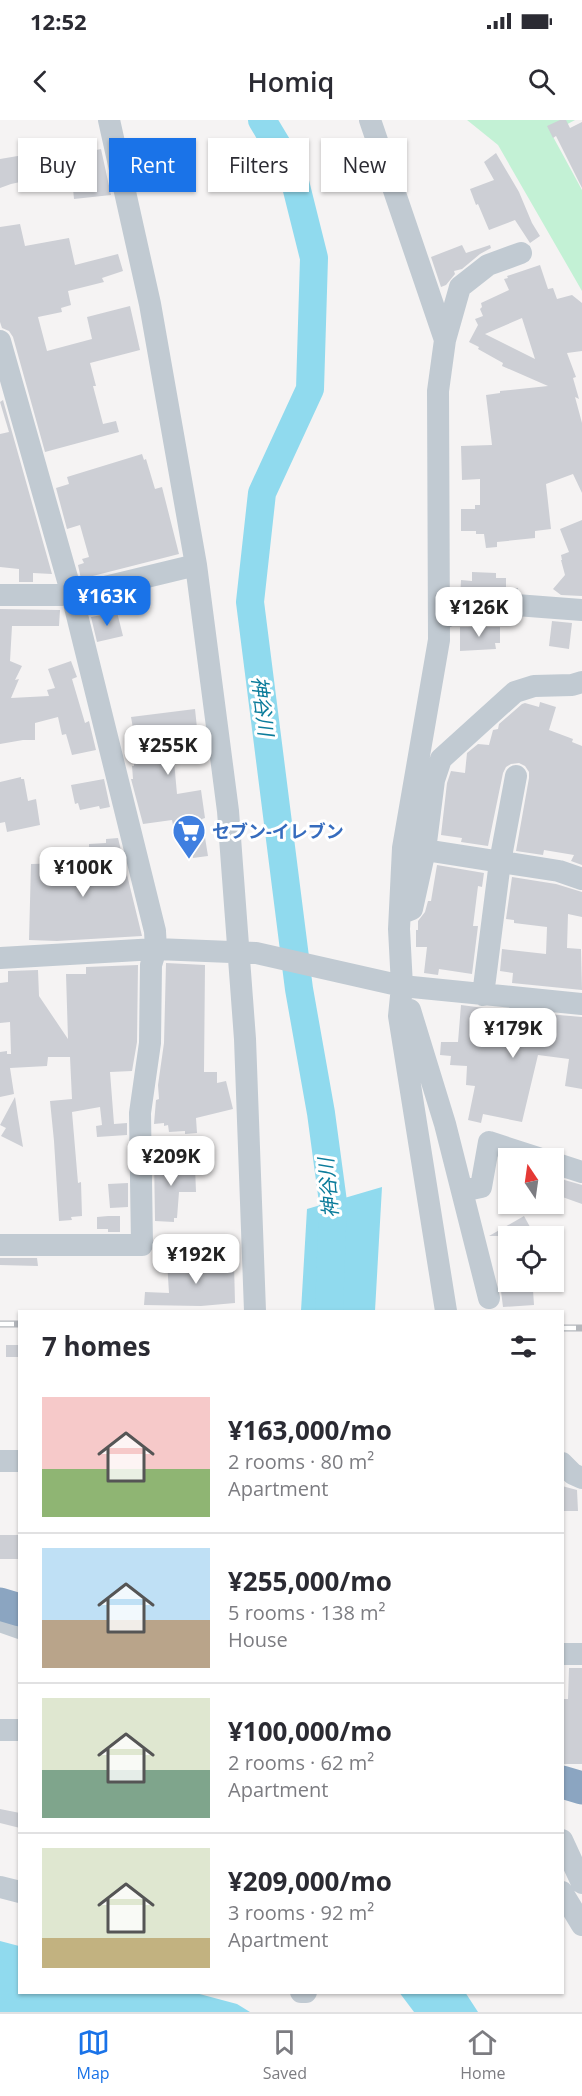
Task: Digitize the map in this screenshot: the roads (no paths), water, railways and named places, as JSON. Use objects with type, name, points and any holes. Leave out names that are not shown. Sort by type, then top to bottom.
[{"type":"highway","points":[[0,1604],[18,1609]]},
{"type":"highway","points":[[564,1783],[582,1788]]},
{"type":"street","points":[[109,120],[150,304],[196,565],[247,952],[245,1039],[255,1310]]},
{"type":"street","points":[[370,120],[445,340]]},
{"type":"street","points":[[446,1310],[399,1016],[402,986],[400,914],[403,848],[439,640],[438,391],[445,340],[460,287],[488,265],[521,253]]},
{"type":"street","points":[[0,340],[72,595],[156,931],[156,949],[151,965],[150,1043],[140,1113],[142,1245],[0,1245]]},
{"type":"street","points":[[0,595],[72,595],[196,565]]},
{"type":"street","points":[[439,620],[453,614],[502,613],[516,605],[582,610]]},
{"type":"street","points":[[400,914],[412,909],[425,850],[434,780],[441,759],[515,692],[534,686],[572,685],[582,682]]},
{"type":"street","points":[[483,994],[500,862],[516,776]]},
{"type":"street","points":[[425,850],[559,871],[582,879]]},
{"type":"street","points":[[0,958],[156,949],[247,952],[402,986],[582,1004]]},
{"type":"street","points":[[402,986],[446,1124],[489,1298]]},
{"type":"street","points":[[462,1191],[481,1187],[489,1142],[507,1148]]},
{"type":"street","points":[[564,1166],[582,1172]]},
{"type":"street","points":[[0,1461],[18,1461]]},
{"type":"street","points":[[564,1466],[582,1478]]},
{"type":"street","points":[[0,1622],[18,1627]]},
{"type":"street","points":[[564,1654],[582,1654]]},
{"type":"street","points":[[0,1730],[18,1730]]},
{"type":"street","points":[[564,1844],[582,1883]]},
{"type":"street","points":[[0,1887],[18,1892]]},
{"type":"street","points":[[564,1895],[582,1925]]},
{"type":"water","points":[[382,1187],[375,1310],[301,1310],[307,1209]]},
{"type":"water","points":[[0,1941],[18,1946],[18,1994],[200,1994],[237,2004],[250,2012],[0,2012]]},
{"type":"water","points":[[400,1994],[466,1994],[478,2012],[414,2012]]},
{"type":"waterway","name":"神谷川","points":[[262,120],[292,170],[314,258],[310,389],[262,493],[250,602],[299,989],[321,1113],[333,1202],[329,1310]]},
{"type":"railway","points":[[0,1324],[18,1324]]},
{"type":"railway","points":[[564,1328],[582,1328]]},
{"type":"place","name":"セブン-イレブン","points":[[189,860]]}]
